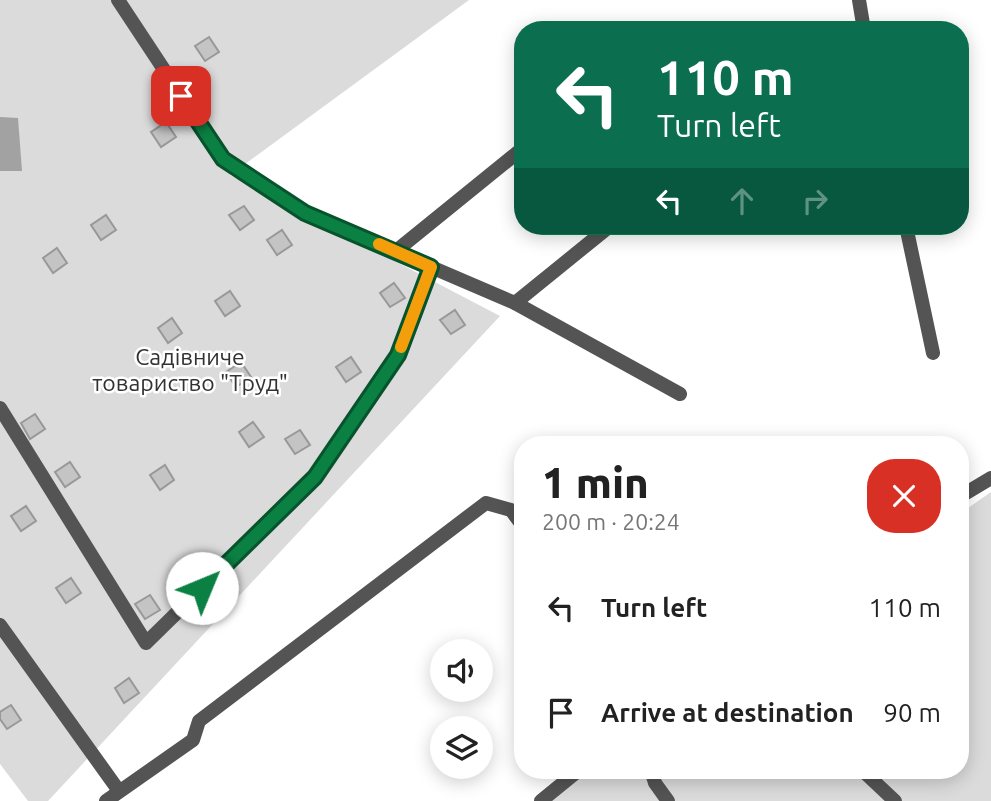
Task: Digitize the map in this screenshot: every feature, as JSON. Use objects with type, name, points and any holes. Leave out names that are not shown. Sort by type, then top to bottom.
[{"type":"lane","points":[[118,0],[223,159],[305,213],[515,303],[680,394]]},
{"type":"lane","points":[[859,0],[862,21]]},
{"type":"lane","points":[[396,251],[514,155]]},
{"type":"lane","points":[[515,303],[599,235]]},
{"type":"lane","points":[[908,235],[933,353]]},
{"type":"lane","points":[[0,408],[146,643],[315,477],[398,355],[431,267]]},
{"type":"lane","points":[[969,491],[991,478]]},
{"type":"lane","points":[[106,801],[193,740],[199,721],[486,503],[514,513]]},
{"type":"lane","points":[[0,625],[119,791]]},
{"type":"lane","points":[[541,801],[568,779]]},
{"type":"lane","points":[[654,779],[668,801]]},
{"type":"lane","points":[[872,779],[895,801]]},
{"type":"green space","name":"Садівниче товариство \"Труд\"","points":[[0,0],[469,0],[230,175],[500,316],[48,801],[28,801],[0,764]]},
{"type":"green space","points":[[991,492],[991,801],[543,801],[572,779],[969,779],[969,507]]},
{"type":"shaded area","points":[[0,117],[18,118],[22,171],[0,171]]},
{"type":"building","points":[[209,37],[219,52],[205,61],[195,46]]},
{"type":"building","points":[[166,122],[176,137],[161,147],[151,132]]},
{"type":"building","points":[[244,206],[254,220],[240,230],[229,215]]},
{"type":"building","points":[[106,215],[116,230],[101,240],[91,225]]},
{"type":"building","points":[[282,230],[292,245],[277,255],[267,240]]},
{"type":"building","points":[[57,248],[67,263],[53,273],[43,258]]},
{"type":"building","points":[[394,283],[405,298],[390,307],[380,293]]},
{"type":"building","points":[[230,291],[240,306],[225,316],[215,301]]},
{"type":"building","points":[[455,310],[465,325],[451,334],[440,320]]},
{"type":"building","points":[[172,318],[182,333],[168,343],[158,328]]},
{"type":"building","points":[[351,357],[361,372],[346,382],[336,367]]},
{"type":"building","points":[[241,362],[251,377],[236,387],[226,372]]},
{"type":"building","points":[[35,414],[45,429],[30,439],[21,423]]},
{"type":"building","points":[[253,422],[264,437],[249,447],[239,432]]},
{"type":"building","points":[[300,430],[310,445],[295,454],[285,439]]},
{"type":"building","points":[[70,462],[80,477],[65,487],[55,472]]},
{"type":"building","points":[[165,465],[174,480],[160,490],[150,475]]},
{"type":"building","points":[[26,506],[36,521],[21,531],[11,516]]},
{"type":"building","points":[[71,578],[81,593],[66,603],[56,588]]},
{"type":"building","points":[[150,595],[160,610],[145,619],[135,604]]},
{"type":"building","points":[[129,678],[139,693],[124,703],[115,688]]},
{"type":"building","points":[[11,705],[21,720],[7,729],[0,719],[0,712]]},
{"type":"slow traffic","points":[[379,244],[431,267],[401,347]]},
{"type":"route","points":[[181,96],[223,159],[305,213],[431,267],[398,355],[315,477],[202,588]]}]
